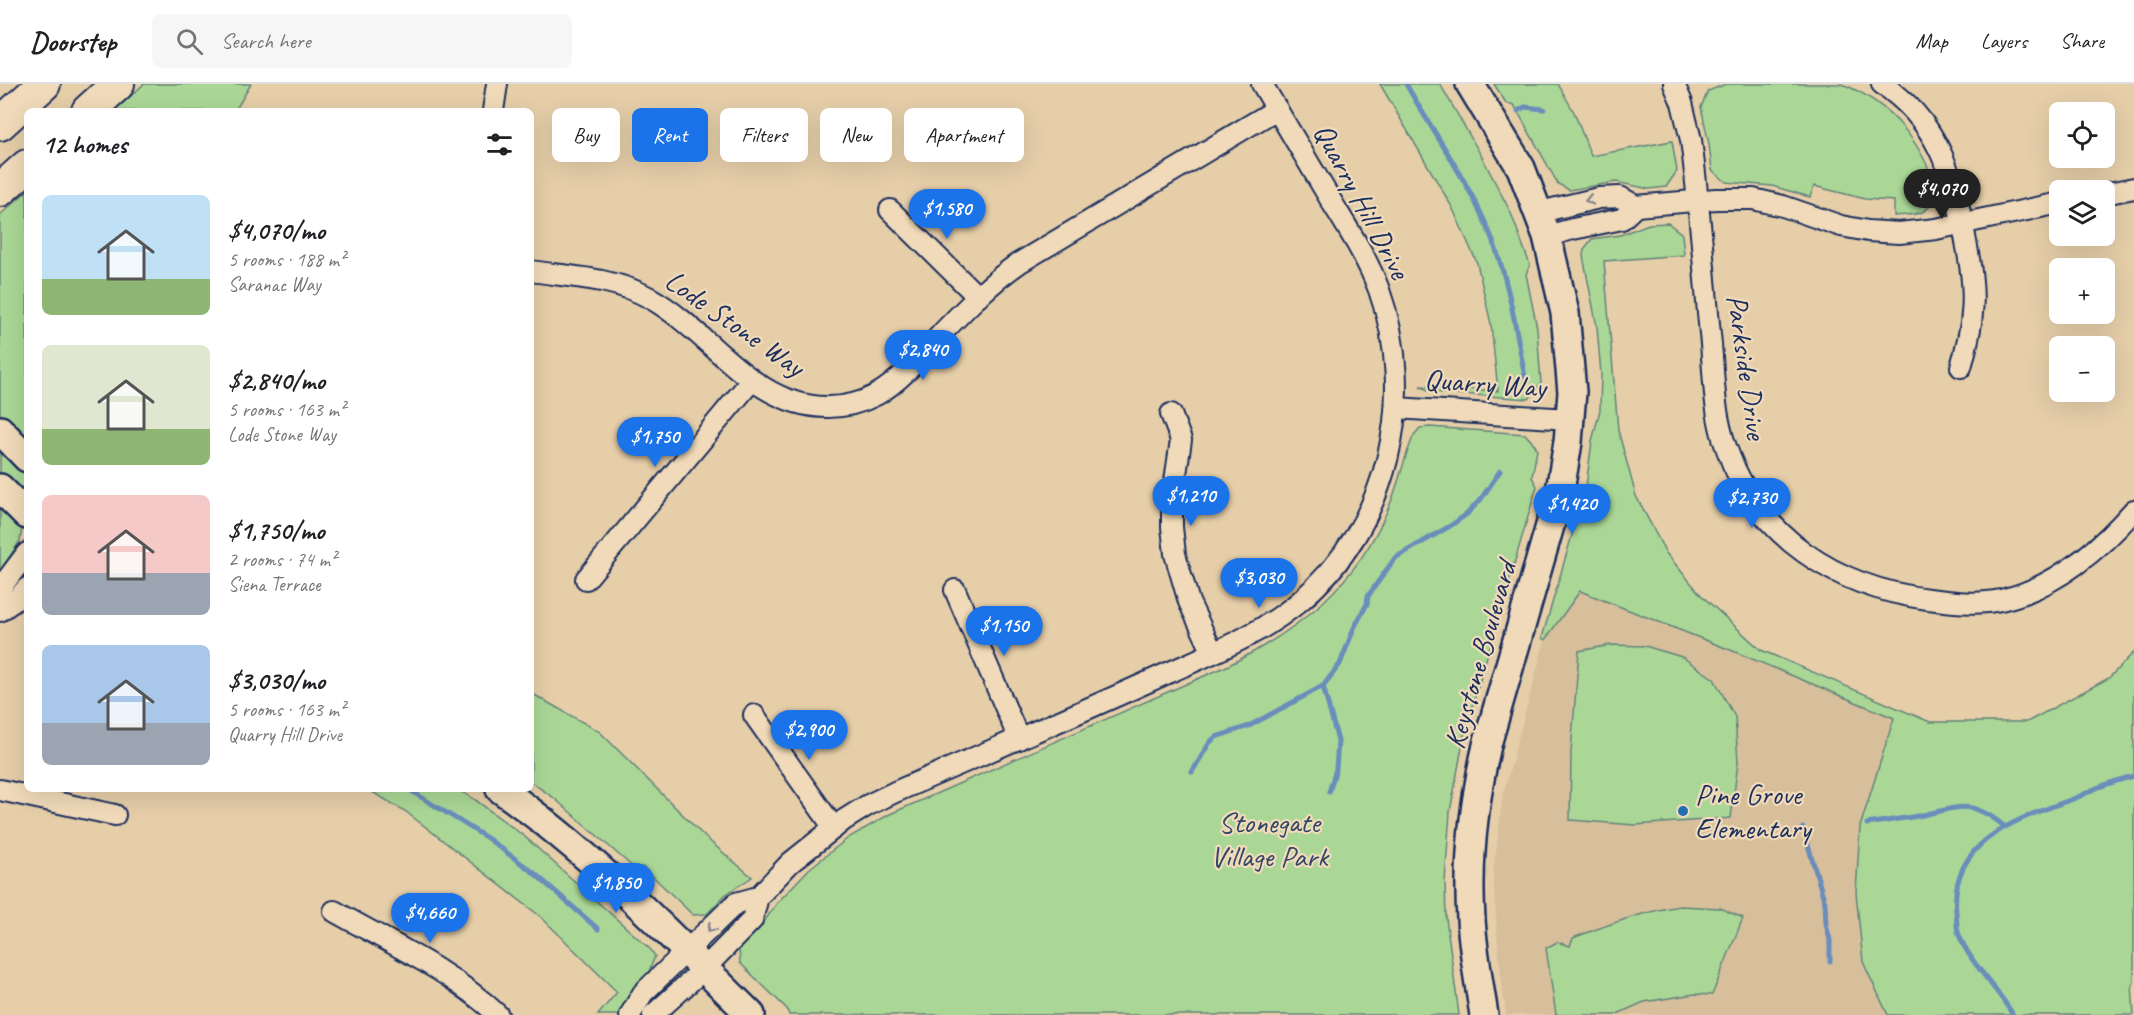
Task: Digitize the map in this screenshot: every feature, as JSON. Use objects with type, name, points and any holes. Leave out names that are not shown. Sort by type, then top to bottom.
[{"type":"main road","points":[[0,124],[44,84]]},
{"type":"main road","points":[[91,108],[118,84]]},
{"type":"main road","points":[[0,190],[24,169]]},
{"type":"street","points":[[493,108],[497,84]]},
{"type":"street","name":"Quarry Hill Drive","points":[[653,1015],[736,903],[758,897],[790,863],[834,828],[868,805],[1250,635],[1277,619],[1310,592],[1333,566],[1362,524],[1375,494],[1390,446],[1396,408],[1394,348],[1379,288],[1363,255],[1262,84]]},
{"type":"street","name":"Keystone Boulevard","points":[[1470,84],[1521,168],[1544,224],[1557,275],[1568,338],[1572,392],[1565,467],[1556,506],[1478,783],[1471,848],[1470,901],[1473,941],[1484,1015]]},
{"type":"street","name":"Parkside Drive","points":[[1675,84],[1691,140],[1715,397],[1725,444],[1731,460],[1757,506],[1783,534],[1808,556],[1852,580],[1891,592],[1958,602],[1999,600],[2030,590],[2076,565],[2105,541],[2134,510]]},
{"type":"street","points":[[1882,84],[1912,110],[1923,123],[1941,151],[1952,180],[1973,290],[1970,333],[1961,367]]},
{"type":"street","name":"Lode Stone Way","points":[[534,271],[611,284],[642,294],[664,307],[752,380],[778,396],[804,405],[832,407],[859,402],[886,389],[902,376],[978,297],[998,278],[1019,263],[1277,109]]},
{"type":"street","points":[[2115,192],[2134,188]]},
{"type":"street","points":[[1544,224],[1573,229],[1622,219],[1636,206],[1753,199],[1783,206],[1841,226],[1868,231],[1916,232],[2049,205]]},
{"type":"street","points":[[890,210],[978,297]]},
{"type":"street","points":[[586,579],[752,380]]},
{"type":"street","name":"Quarry Way","points":[[1396,408],[1570,419]]},
{"type":"street","points":[[1170,414],[1181,440],[1172,502],[1174,554],[1189,602],[1213,652]]},
{"type":"street","points":[[0,430],[24,455]]},
{"type":"street","points":[[0,488],[24,512]]},
{"type":"street","points":[[0,594],[3,586],[24,557]]},
{"type":"street","points":[[955,590],[1019,739]]},
{"type":"street","points":[[0,611],[24,591]]},
{"type":"street","points":[[754,715],[834,828]]},
{"type":"street","points":[[0,790],[115,815]]},
{"type":"street","points":[[504,792],[543,820],[601,868],[751,1015]]},
{"type":"street","points":[[334,911],[444,974],[473,993],[498,1015]]},
{"type":"street","name":"Quarry Hill Drive","points":[[630,1015],[643,993],[695,960]]},
{"type":"shaded area","name":"Pine Grove Elementary","points":[[1579,591],[1895,718],[1860,827],[1863,962],[1888,1015],[1506,1015],[1493,875],[1503,795],[1545,640]]},
{"type":"green space","points":[[144,84],[251,84],[237,108],[117,108]]},
{"type":"green space","points":[[1380,84],[1440,84],[1511,213],[1530,265],[1526,274],[1537,328],[1541,383],[1529,399],[1432,392],[1420,386],[1498,391],[1491,324],[1477,263],[1452,207]]},
{"type":"green space","points":[[1494,84],[1558,84],[1574,112],[1591,156],[1672,141],[1677,171],[1666,187],[1649,189],[1616,182],[1569,190],[1558,184],[1514,105],[1506,103]]},
{"type":"green space","points":[[1726,84],[1842,84],[1860,92],[1891,114],[1904,128],[1924,159],[1938,195],[1928,208],[1920,213],[1894,216],[1894,201],[1865,199],[1814,186],[1810,197],[1772,186],[1726,182],[1712,170],[1701,107],[1708,91]]},
{"type":"green space","points":[[24,194],[24,442],[0,415],[0,215]]},
{"type":"green space","points":[[1668,223],[1682,234],[1684,255],[1604,261],[1618,430],[1636,496],[1666,553],[1701,595],[1761,650],[1930,722],[2027,722],[2109,678],[2134,652],[2134,982],[2132,985],[2134,1015],[1888,1015],[1863,962],[1856,893],[1860,827],[1894,718],[1580,591],[1545,640],[1542,638],[1586,487],[1592,441],[1600,410],[1601,374],[1597,327],[1583,256],[1584,249],[1592,239],[1620,235],[1649,224]]},
{"type":"green space","name":"Stonegate Village Park","points":[[1420,428],[1525,434],[1537,450],[1532,477],[1537,486],[1465,731],[1450,812],[1445,881],[1446,918],[1459,1015],[789,1015],[787,1009],[740,963],[739,948],[759,929],[777,903],[809,869],[848,838],[890,814],[1227,666],[1301,621],[1342,583],[1359,561],[1388,509],[1414,435]]},
{"type":"green space","points":[[0,446],[24,469],[24,505],[0,479]]},
{"type":"green space","points":[[0,505],[22,528],[20,541],[0,571]]},
{"type":"green space","points":[[1611,645],[1645,646],[1682,657],[1714,679],[1735,717],[1738,762],[1731,818],[1635,825],[1570,820],[1571,751],[1579,651]]},
{"type":"green space","points":[[534,695],[600,732],[706,838],[752,877],[725,895],[707,914],[693,915],[643,867],[634,868],[554,798],[534,784]]},
{"type":"green space","points":[[372,792],[462,792],[524,836],[650,949],[655,956],[648,974],[637,984],[618,1015],[598,1015],[617,992],[541,917],[405,811]]},
{"type":"green space","points":[[1680,906],[1720,908],[1743,918],[1712,995],[1695,994],[1644,1002],[1615,1015],[1556,1015],[1546,948],[1557,942],[1570,946],[1573,938],[1600,928],[1639,915]]},
{"type":"waterway","points":[[1406,84],[1462,177],[1491,236],[1507,288],[1525,377]]},
{"type":"waterway","points":[[1518,111],[1525,107],[1544,109]]},
{"type":"waterway","points":[[1192,772],[1210,742],[1216,737],[1249,726],[1323,686],[1340,664],[1354,628],[1367,604],[1368,596],[1395,558],[1467,514],[1481,499],[1500,471]]},
{"type":"waterway","points":[[1323,686],[1338,741],[1336,769],[1329,792]]},
{"type":"waterway","points":[[2013,1015],[1970,956],[1958,932],[1957,888],[1963,867],[1974,851],[1990,837],[2008,826],[2099,787],[2134,776]]},
{"type":"waterway","points":[[413,792],[487,838],[533,872],[598,929]]},
{"type":"waterway","points":[[1867,824],[1963,807],[1982,812],[2005,827]]},
{"type":"waterway","points":[[1803,828],[1825,903],[1826,924],[1830,940],[1830,961]]},
{"type":"place","name":"Pine Grove Elementary","points":[[1683,811]]}]
